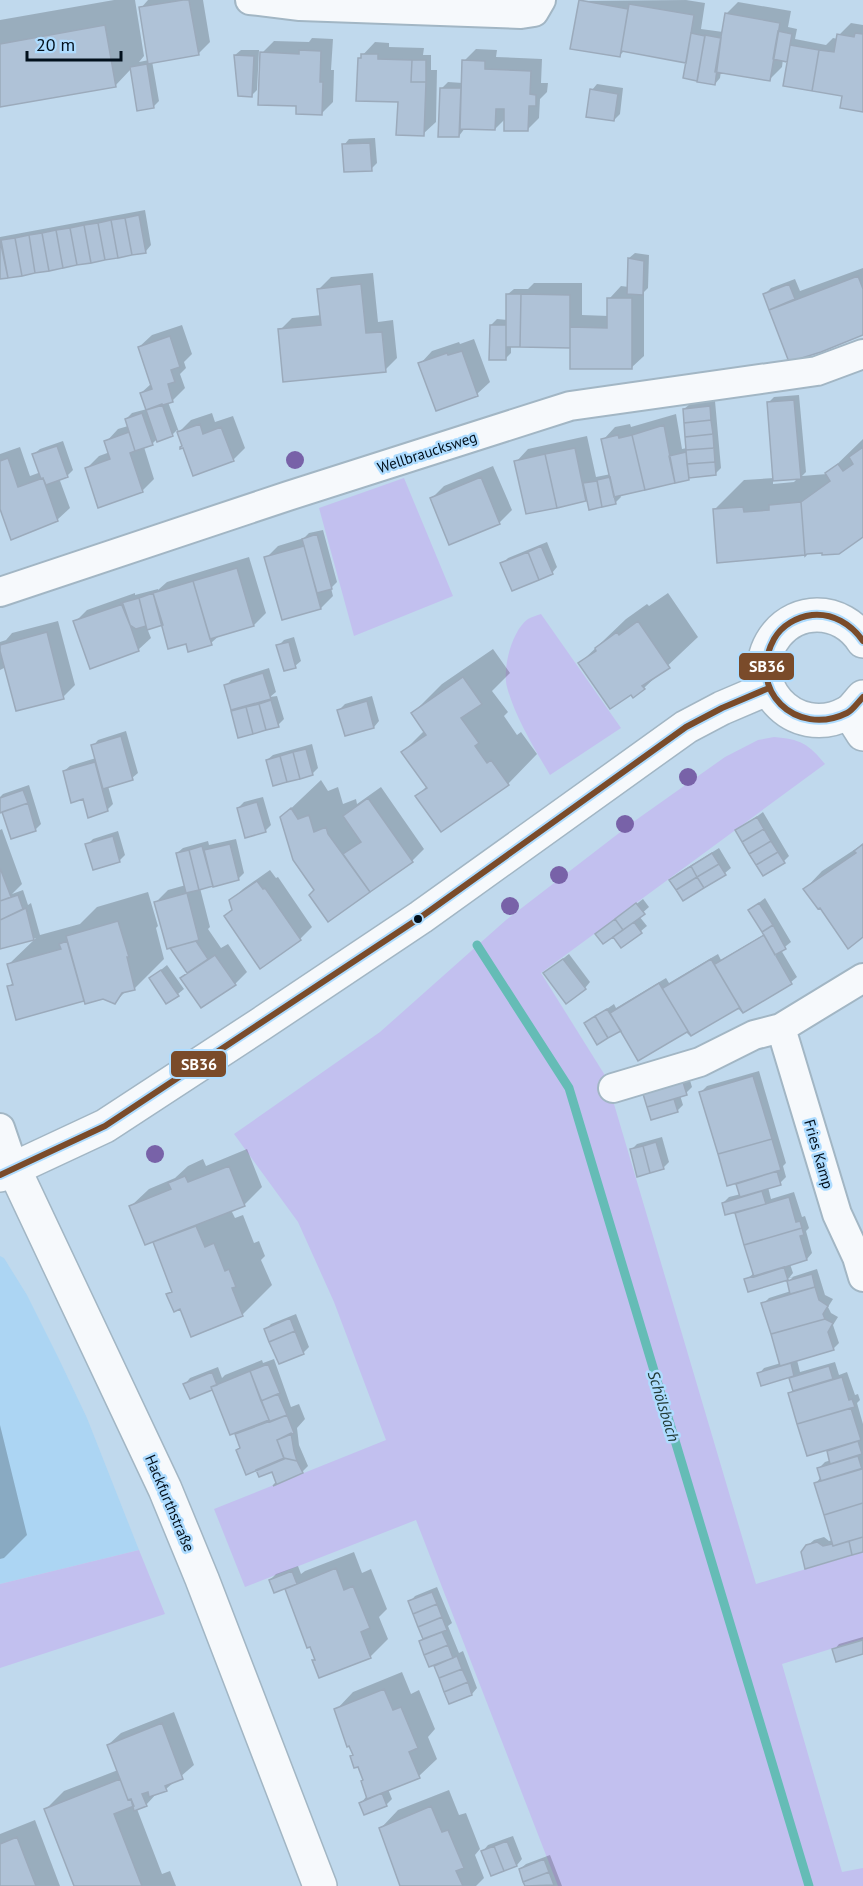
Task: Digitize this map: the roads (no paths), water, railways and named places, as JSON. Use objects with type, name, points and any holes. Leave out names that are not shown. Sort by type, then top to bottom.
[{"type":"main road","points":[[858,624],[825,615],[813,615],[791,622],[781,629],[768,648],[765,660],[769,688],[776,701],[791,715],[810,721],[830,720],[858,714]]},
{"type":"main road","points":[[7,1172],[110,1123],[421,917],[686,728],[722,708],[769,688]]},
{"type":"main road","name":"Hackfurthstraße","points":[[7,1172],[165,1489],[320,1886]]},
{"type":"street","points":[[250,0],[300,6],[521,14],[534,12],[541,0]]},
{"type":"street","name":"Wellbraucksweg","points":[[0,592],[288,496],[570,406],[817,371],[863,354]]},
{"type":"street","points":[[613,1088],[700,1062],[754,1035],[781,1028],[863,978]]},
{"type":"street","name":"Fries Kamp","points":[[781,1028],[837,1214],[857,1257],[863,1278]]},
{"type":"street","name":"Hackfurthstraße","points":[[0,1128],[7,1172]]},
{"type":"waterway","name":"Schölsbach","points":[[477,945],[569,1088],[809,1886]]}]
